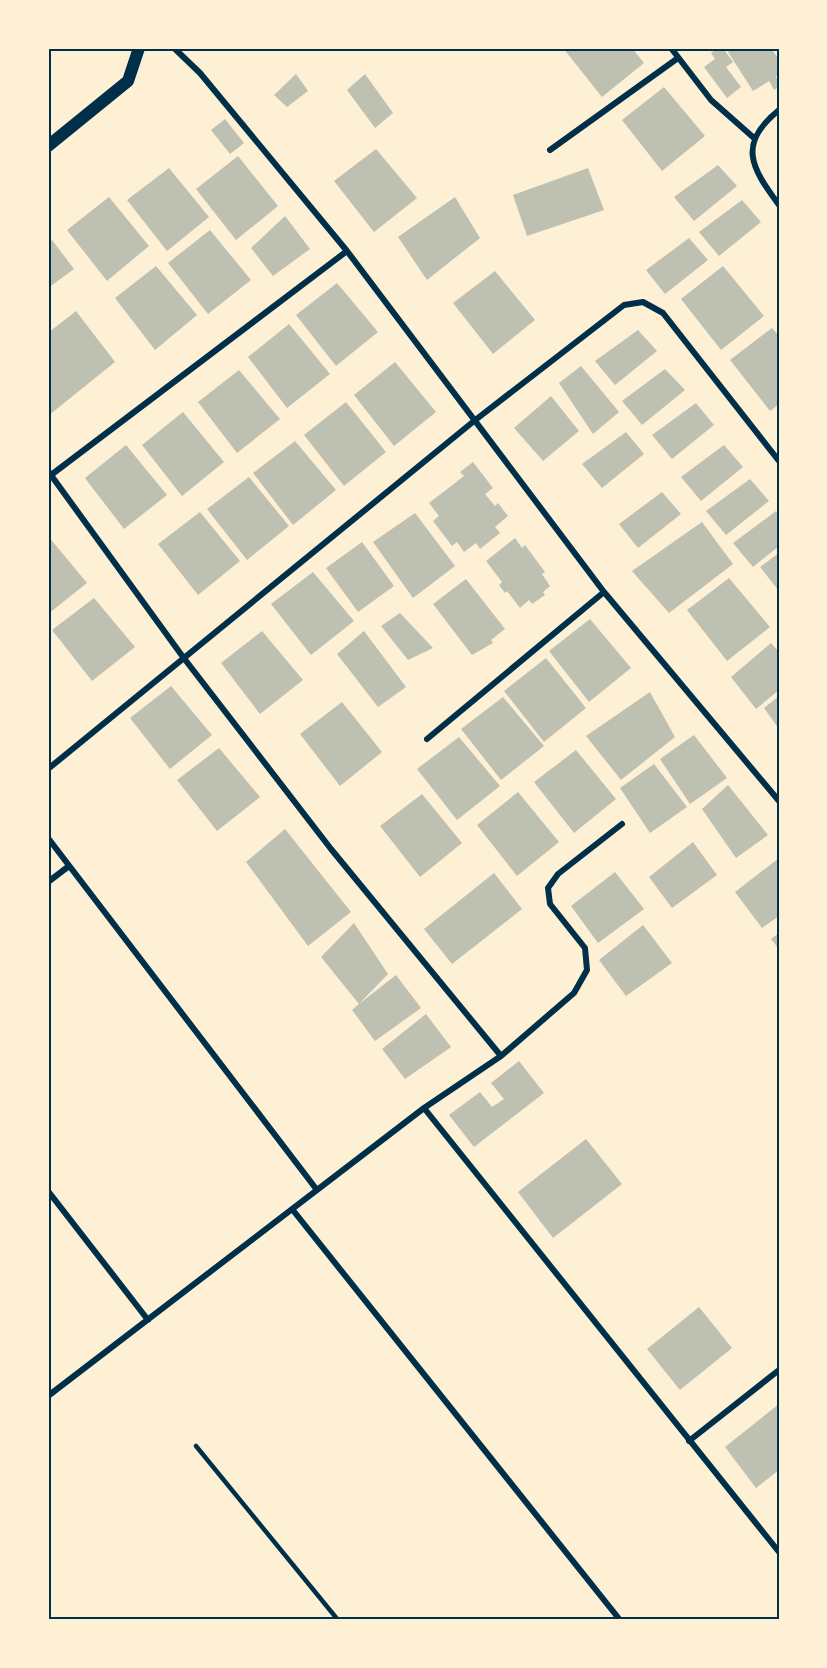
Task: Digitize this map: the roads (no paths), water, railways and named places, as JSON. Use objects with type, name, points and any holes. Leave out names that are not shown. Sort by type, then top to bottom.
[{"type":"main road","points":[[48,146],[128,81],[139,48]]},
{"type":"street","points":[[174,48],[200,73],[347,251],[604,592],[779,801]]},
{"type":"street","points":[[671,48],[711,100],[754,138]]},
{"type":"street","points":[[550,150],[678,58]]},
{"type":"street","points":[[779,110],[762,124],[754,138],[752,152],[754,163],[763,182],[779,205]]},
{"type":"street","points":[[347,251],[50,473],[183,657],[331,849],[501,1056]]},
{"type":"street","points":[[48,769],[474,421],[624,305],[643,302],[663,313],[779,461]]},
{"type":"street","points":[[427,739],[604,592]]},
{"type":"street","points":[[48,1396],[424,1108],[501,1056],[574,993],[587,970],[585,948],[550,904],[549,888],[558,874],[622,824]]},
{"type":"street","points":[[48,838],[316,1190]]},
{"type":"street","points":[[48,882],[69,866]]},
{"type":"street","points":[[424,1108],[779,1552]]},
{"type":"street","points":[[48,1191],[148,1320]]},
{"type":"street","points":[[292,1209],[620,1620]]},
{"type":"street","points":[[689,1441],[779,1371]]},
{"type":"lane","points":[[196,1446],[338,1620]]}]
